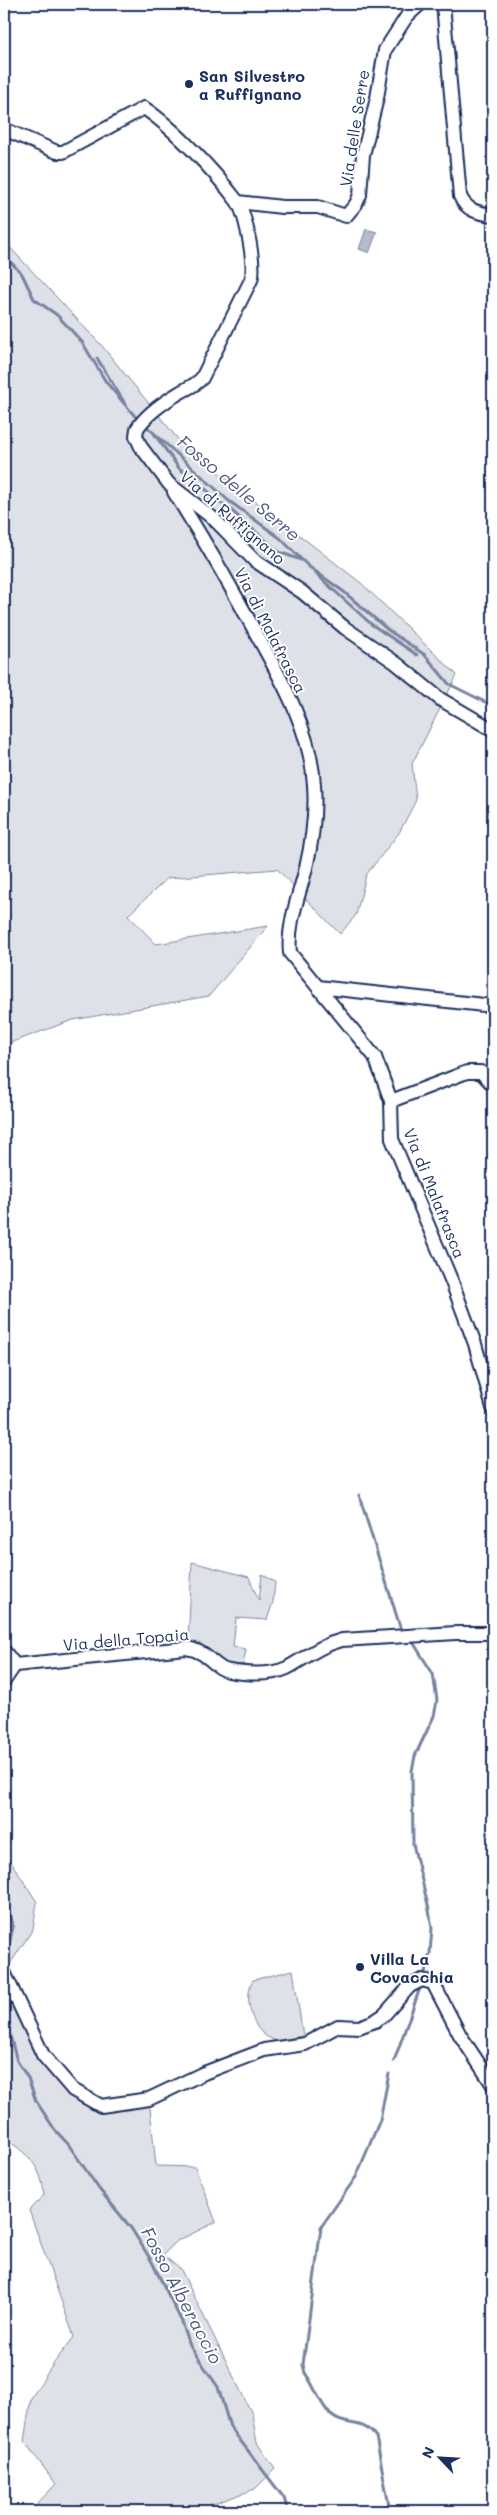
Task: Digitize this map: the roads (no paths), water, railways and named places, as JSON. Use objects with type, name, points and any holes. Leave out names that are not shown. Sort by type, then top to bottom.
[{"type":"street","name":"Via delle Serre","points":[[238,202],[282,207],[318,207],[346,216],[352,210],[360,195],[363,155],[377,98],[384,50],[407,16],[420,4]]},
{"type":"street","points":[[443,4],[460,196],[467,207],[493,216]]},
{"type":"street","name":"Via di Ruffignano","points":[[4,129],[57,152],[63,152],[144,108],[176,136],[238,202],[244,219],[253,267],[251,280],[202,378],[198,383],[168,400],[142,422],[136,436],[141,447],[169,484],[214,519],[254,560],[302,592],[345,628],[396,663],[440,698],[493,730]]},
{"type":"street","name":"Via di Malafrasca","points":[[169,484],[218,563],[283,681],[308,750],[314,785],[313,820],[306,866],[289,939],[290,953],[375,1057],[391,1102],[392,1139],[476,1344],[493,1408]]},
{"type":"street","points":[[318,987],[493,1006]]},
{"type":"street","points":[[391,1102],[467,1072],[481,1072],[493,1085]]},
{"type":"street","name":"Via della Topaia","points":[[15,1665],[186,1648],[198,1649],[226,1671],[263,1674],[286,1668],[324,1644],[342,1640],[456,1633],[493,1633]]},
{"type":"street","points":[[4,1651],[15,1665],[4,1681]]},
{"type":"street","points":[[4,1972],[43,2055],[73,2090],[101,2106],[149,2099],[204,2073],[264,2050],[305,2044],[338,2026],[360,2027],[384,2015],[410,1986],[422,1980],[432,1983],[460,2035],[493,2085]]},
{"type":"water","points":[[366,229],[377,232],[369,253],[359,249]]},
{"type":"waterway","name":"Fosso delle Serre","points":[[4,255],[22,274],[34,299],[57,315],[82,342],[106,382],[139,421]]},
{"type":"waterway","points":[[97,358],[124,402]]},
{"type":"waterway","name":"Fosso delle Serre","points":[[144,424],[229,501],[280,538],[308,566],[344,592],[388,630],[425,655],[449,684],[493,706]]},
{"type":"waterway","points":[[155,435],[179,468],[209,492],[210,499],[225,505],[279,552],[301,560]]},
{"type":"waterway","points":[[316,574],[371,624],[417,655]]},
{"type":"waterway","points":[[359,1495],[401,1630]]},
{"type":"waterway","points":[[411,1639],[433,1674],[437,1700],[434,1716],[415,1756],[412,1771],[413,1844],[432,1928],[430,1953],[424,1976]]},
{"type":"waterway","name":"Fosso Alberaccio","points":[[4,1903],[11,1916],[12,1923],[10,1942],[4,1955]]},
{"type":"waterway","points":[[394,2061],[420,1988]]},
{"type":"waterway","name":"Fosso Alberaccio","points":[[4,2015],[17,2061],[28,2078],[36,2101],[99,2189],[131,2228],[151,2260],[182,2322],[190,2346],[218,2387],[230,2427],[284,2498],[288,2511]]},
{"type":"waterway","points":[[389,2074],[380,2120],[356,2177],[321,2227],[303,2365],[305,2373],[321,2402],[332,2416],[343,2422],[365,2427],[376,2437],[390,2511]]},
{"type":"place","name":"San Silvestro a Ruffignano","points":[[189,84]]},
{"type":"place","name":"Villa La Covacchia","points":[[360,1967]]}]
